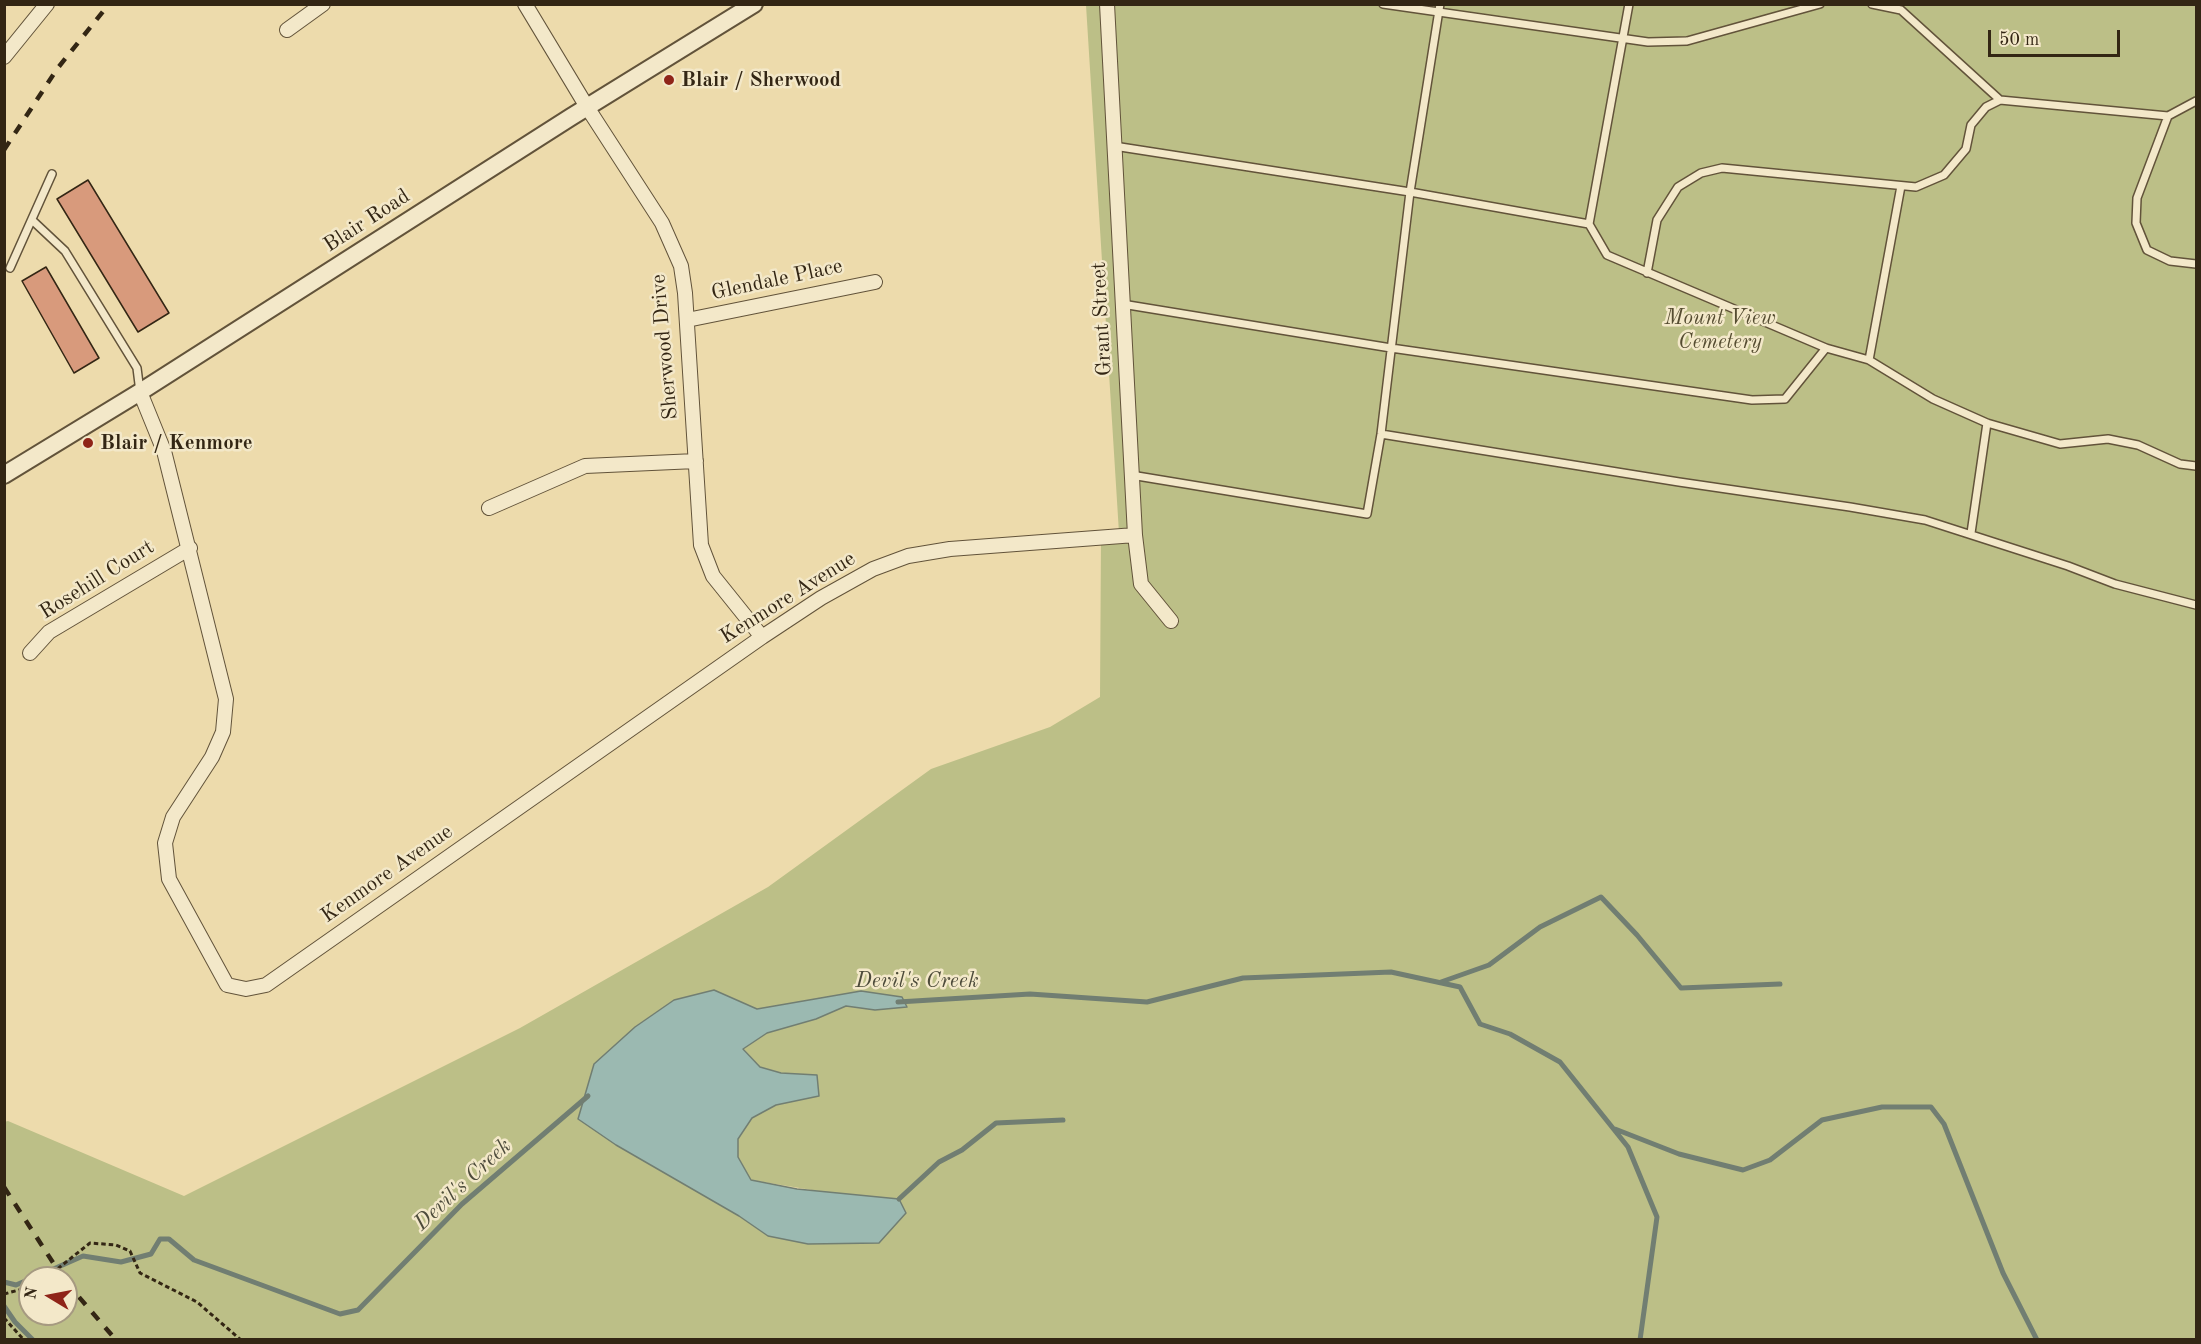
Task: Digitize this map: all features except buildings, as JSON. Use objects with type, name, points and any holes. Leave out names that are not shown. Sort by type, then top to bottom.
[{"type":"street","points":[[4,57],[47,4]]},
{"type":"street","points":[[287,30],[323,4]]},
{"type":"street","name":"Sherwood Drive","points":[[525,4],[587,107],[662,223],[681,266],[687,321],[701,545],[713,576],[762,637]]},
{"type":"street","name":"Blair Road","points":[[4,475],[140,392],[753,4]]},
{"type":"street","name":"Grant Street","points":[[1107,4],[1135,535],[1142,585],[1171,621]]},
{"type":"street","name":"Glendale Place","points":[[687,321],[875,282]]},
{"type":"street","name":"Kenmore Avenue","points":[[140,392],[164,451],[226,699],[223,732],[212,756],[173,817],[165,843],[169,879],[227,985],[246,989],[266,985],[762,637],[821,598],[873,569],[908,556],[950,549],[1135,535]]},
{"type":"street","points":[[489,508],[585,465],[696,461]]},
{"type":"street","name":"Rosehill Court","points":[[30,653],[49,632],[190,548]]},
{"type":"lane","points":[[1383,4],[1439,8],[1648,42],[1687,41],[1817,5]]},
{"type":"lane","points":[[1629,4],[1589,224],[1607,255],[1826,348],[1869,360],[1933,399],[1987,423],[2060,444],[2108,439],[2138,445],[2180,464],[2196,466]]},
{"type":"lane","points":[[1872,4],[1901,10],[2000,100]]},
{"type":"lane","points":[[1131,475],[1367,514],[1381,434],[1410,192],[1439,8]]},
{"type":"lane","points":[[1647,273],[1657,220],[1678,187],[1701,173],[1722,168],[1916,187],[1944,175],[1966,149],[1971,125],[1986,107],[2000,100],[2168,116],[2196,101]]},
{"type":"lane","points":[[2168,116],[2137,198],[2136,223],[2148,250],[2170,261],[2196,264]]},
{"type":"lane","points":[[1114,146],[1410,192],[1589,224]]},
{"type":"lane","points":[[10,268],[52,174]]},
{"type":"lane","points":[[1869,360],[1901,186]]},
{"type":"lane","points":[[32,220],[65,251],[137,368],[140,392]]},
{"type":"lane","points":[[1122,304],[1391,348],[1752,400],[1785,399],[1826,348]]},
{"type":"lane","points":[[1971,533],[1987,423]]},
{"type":"lane","points":[[1381,434],[1925,520],[1971,533],[2115,584],[2196,605]]},
{"type":"path","points":[[61,1266],[90,1243],[116,1245],[130,1251],[140,1273],[197,1302],[241,1340]]},
{"type":"path","points":[[4,1318],[24,1340]]},
{"type":"green space","name":"Mount View Cemetery","points":[[1086,5],[2196,5],[2196,1339],[5,1339],[4,1122],[8,1121],[184,1196],[520,1028],[768,887],[931,769],[1050,727],[1100,697],[1101,537],[1119,533]],"holes":[[[714,990],[757,1009],[861,991],[875,1010],[846,1005],[816,1019],[767,1033],[743,1048],[760,1067],[781,1073],[817,1075],[819,1096],[776,1105],[752,1118],[738,1139],[738,1157],[751,1180],[824,1192],[768,1236],[739,1216],[616,1145],[635,1027],[674,1000]]]},
{"type":"water","points":[[714,990],[757,1009],[861,991],[902,997],[907,1007],[875,1010],[846,1006],[816,1019],[767,1033],[743,1049],[760,1067],[781,1073],[817,1075],[819,1096],[776,1105],[752,1118],[738,1139],[738,1157],[751,1180],[797,1189],[899,1199],[906,1213],[879,1243],[808,1244],[768,1236],[739,1216],[616,1145],[578,1119],[594,1064],[635,1027],[674,1000]]},
{"type":"waterway","points":[[1441,982],[1489,965],[1540,927],[1601,897],[1637,935],[1681,988],[1780,984]]},
{"type":"waterway","name":"Devil's Creek","points":[[898,1002],[1030,994],[1147,1002],[1243,978],[1391,972],[1460,987],[1480,1024],[1510,1034],[1560,1062],[1628,1147],[1657,1217],[1640,1340]]},
{"type":"waterway","name":"Devil's Creek","points":[[60,1266],[83,1256],[121,1262],[151,1254],[160,1239],[169,1239],[194,1260],[340,1314],[358,1310],[462,1204],[588,1096]]},
{"type":"waterway","points":[[1615,1129],[1679,1154],[1743,1170],[1770,1160],[1822,1120],[1882,1107],[1931,1107],[1944,1124],[2003,1273],[2037,1340]]},
{"type":"waterway","points":[[899,1199],[939,1162],[962,1150],[996,1123],[1063,1120]]},
{"type":"waterway","name":"Devil's Creek","points":[[4,1282],[18,1284]]},
{"type":"waterway","points":[[4,1306],[15,1322],[33,1340]]},
{"type":"railway","points":[[4,150],[57,69],[109,4]]},
{"type":"railway","points":[[4,1187],[55,1266]]},
{"type":"railway","points":[[78,1296],[116,1340]]},
{"type":"place","name":"Blair / Sherwood","points":[[669,80]]},
{"type":"place","name":"Blair / Kenmore","points":[[88,443]]}]
